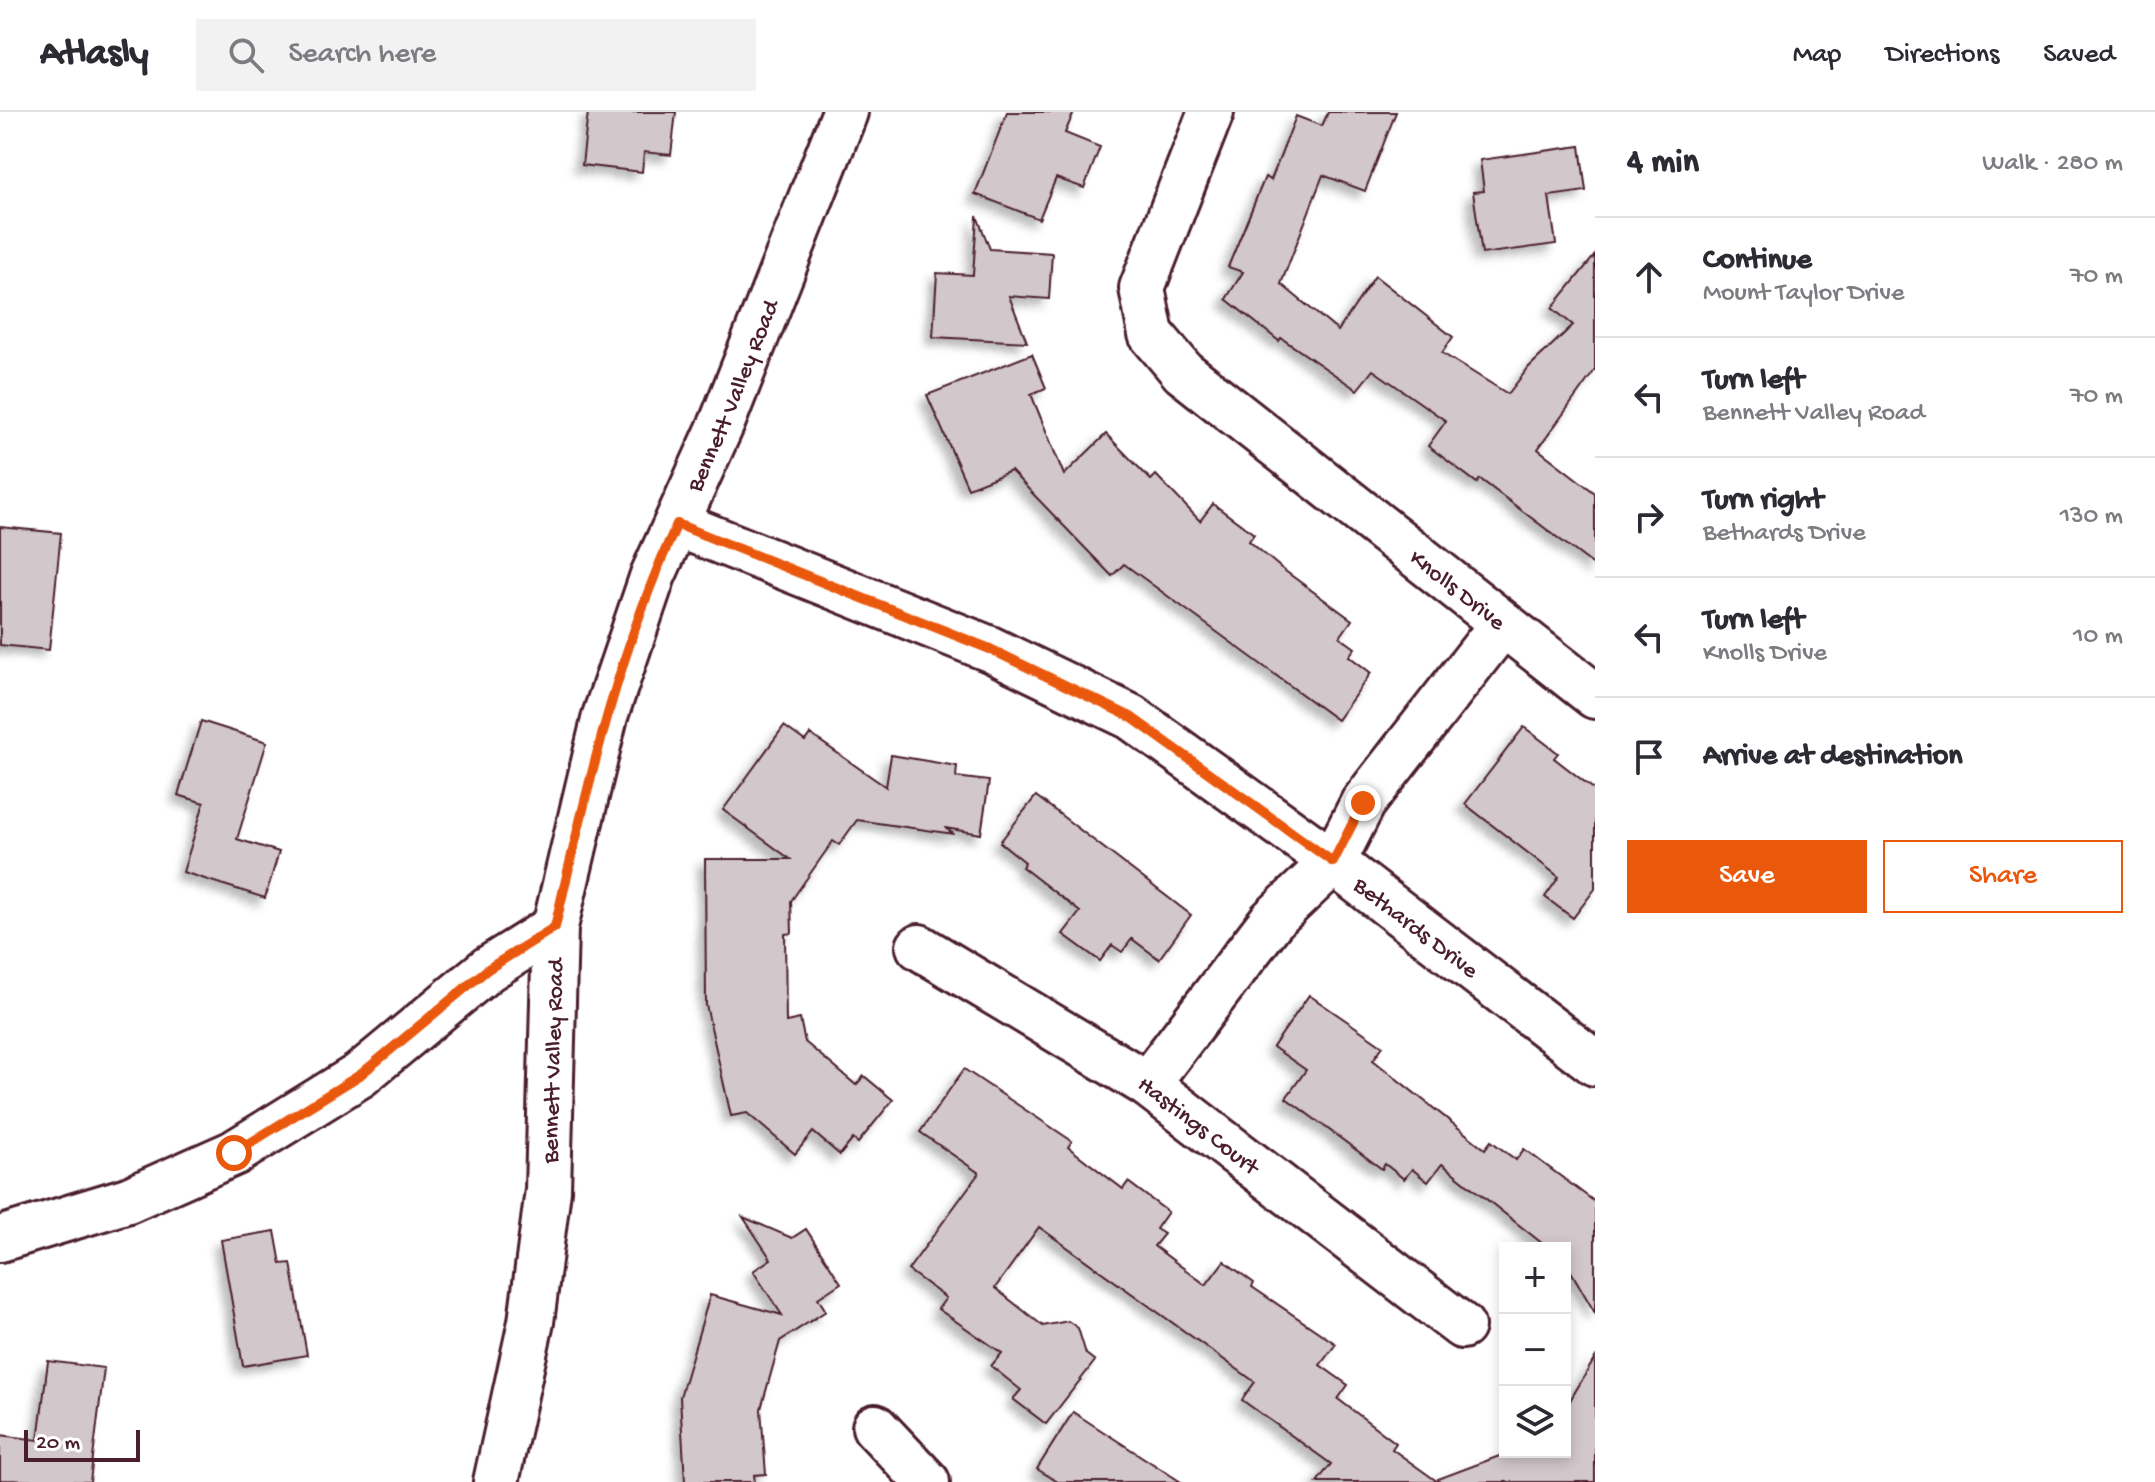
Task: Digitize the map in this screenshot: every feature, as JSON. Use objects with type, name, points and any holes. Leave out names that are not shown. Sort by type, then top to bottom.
[{"type":"street","name":"Bennett Valley Road","points":[[496,1482],[531,1322],[548,1190],[555,927],[605,716],[653,575],[722,423],[845,112]]},
{"type":"street","name":"Knolls Drive","points":[[1147,1084],[1272,920],[1333,862],[1363,803],[1501,626],[1183,372],[1151,334],[1142,288],[1211,112]]},
{"type":"street","name":"Bethards Drive","points":[[677,524],[990,649],[1131,717],[1333,862],[1595,1063]]},
{"type":"street","points":[[1501,626],[1595,696]]},
{"type":"street","points":[[0,1239],[128,1200],[234,1153],[360,1075],[488,969],[555,927]]},
{"type":"street","name":"Hastings Court","points":[[919,947],[1147,1084],[1462,1326]]},
{"type":"street","points":[[875,1427],[927,1482]]},
{"type":"building","points":[[588,112],[676,112],[671,155],[644,152],[642,172],[582,165]]},
{"type":"building","points":[[1007,112],[1074,112],[1065,133],[1100,147],[1084,188],[1056,178],[1039,219],[975,194]]},
{"type":"building","points":[[1328,112],[1396,112],[1365,191],[1323,175],[1281,284],[1338,331],[1375,276],[1453,337],[1442,353],[1508,394],[1529,367],[1573,325],[1552,308],[1595,255],[1595,370],[1538,449],[1595,493],[1595,566],[1480,479],[1477,483],[1428,446],[1446,421],[1373,370],[1357,390],[1281,338],[1279,341],[1226,299],[1243,272],[1228,267],[1265,177],[1271,180],[1296,116],[1322,126]]},
{"type":"building","points":[[1580,146],[1586,191],[1549,196],[1556,244],[1482,254],[1473,192],[1484,191],[1480,160]]},
{"type":"building","points":[[977,216],[990,249],[1052,253],[1049,299],[1009,296],[1027,342],[933,337],[937,273],[973,275]]},
{"type":"building","points":[[1032,354],[1046,388],[1031,394],[1064,475],[1106,434],[1151,480],[1156,475],[1200,521],[1213,504],[1254,534],[1249,541],[1281,568],[1352,620],[1340,637],[1355,648],[1349,656],[1371,673],[1337,720],[1124,564],[1112,576],[1011,471],[968,488],[927,395]]},
{"type":"building","points":[[0,527],[61,533],[49,650],[0,645]]},
{"type":"building","points":[[201,721],[267,742],[237,839],[279,852],[265,898],[183,872],[204,803],[178,795]]},
{"type":"building","points":[[784,726],[805,741],[810,734],[886,787],[891,755],[957,766],[956,777],[989,781],[981,834],[945,828],[954,834],[857,820],[839,845],[833,841],[791,901],[792,933],[785,934],[786,1022],[800,1019],[805,1042],[856,1085],[864,1076],[893,1100],[858,1143],[853,1139],[840,1155],[813,1132],[795,1154],[747,1113],[731,1116],[706,1005],[705,859],[790,859],[723,810]]},
{"type":"building","points":[[1524,727],[1558,753],[1554,758],[1595,790],[1595,889],[1573,918],[1545,897],[1559,877],[1465,804]]},
{"type":"building","points":[[1036,796],[1191,915],[1159,959],[1132,939],[1122,952],[1112,945],[1100,961],[1063,934],[1080,912],[1022,867],[1025,862],[1000,842]]},
{"type":"building","points":[[1309,995],[1383,1046],[1373,1060],[1485,1149],[1491,1141],[1516,1160],[1524,1149],[1595,1202],[1595,1313],[1571,1271],[1571,1242],[1540,1242],[1442,1164],[1428,1182],[1412,1169],[1404,1179],[1385,1164],[1382,1169],[1286,1098],[1306,1070],[1273,1047]]},
{"type":"building","points":[[964,1069],[1072,1141],[1068,1147],[1123,1189],[1128,1182],[1168,1212],[1156,1229],[1164,1234],[1154,1246],[1206,1285],[1224,1261],[1254,1283],[1252,1287],[1336,1344],[1320,1365],[1348,1385],[1338,1399],[1396,1443],[1392,1449],[1438,1482],[1317,1482],[1331,1464],[1242,1400],[1255,1382],[1039,1227],[995,1288],[1043,1326],[1068,1321],[1078,1328],[1086,1354],[1095,1361],[1046,1424],[1013,1399],[1021,1390],[991,1366],[1002,1353],[938,1309],[946,1298],[908,1270],[979,1173],[920,1132]]},
{"type":"building","points":[[743,1217],[792,1238],[806,1229],[841,1283],[818,1298],[826,1311],[780,1341],[761,1409],[766,1474],[754,1475],[755,1482],[685,1482],[680,1397],[710,1295],[782,1315],[753,1271],[771,1259]]},
{"type":"building","points":[[275,1231],[281,1264],[291,1263],[307,1355],[243,1366],[221,1240]]},
{"type":"building","points":[[1595,1358],[1595,1482],[1439,1482],[1438,1479],[1499,1456],[1571,1458],[1571,1399]]},
{"type":"building","points":[[48,1361],[104,1368],[90,1482],[0,1480],[0,1435],[38,1440]]},
{"type":"building","points":[[1073,1412],[1181,1482],[1058,1482],[1037,1469]]},
{"type":"route","points":[[234,1153],[360,1075],[488,969],[555,927],[605,716],[653,575],[677,524],[990,649],[1131,717],[1333,862],[1363,803]]}]
